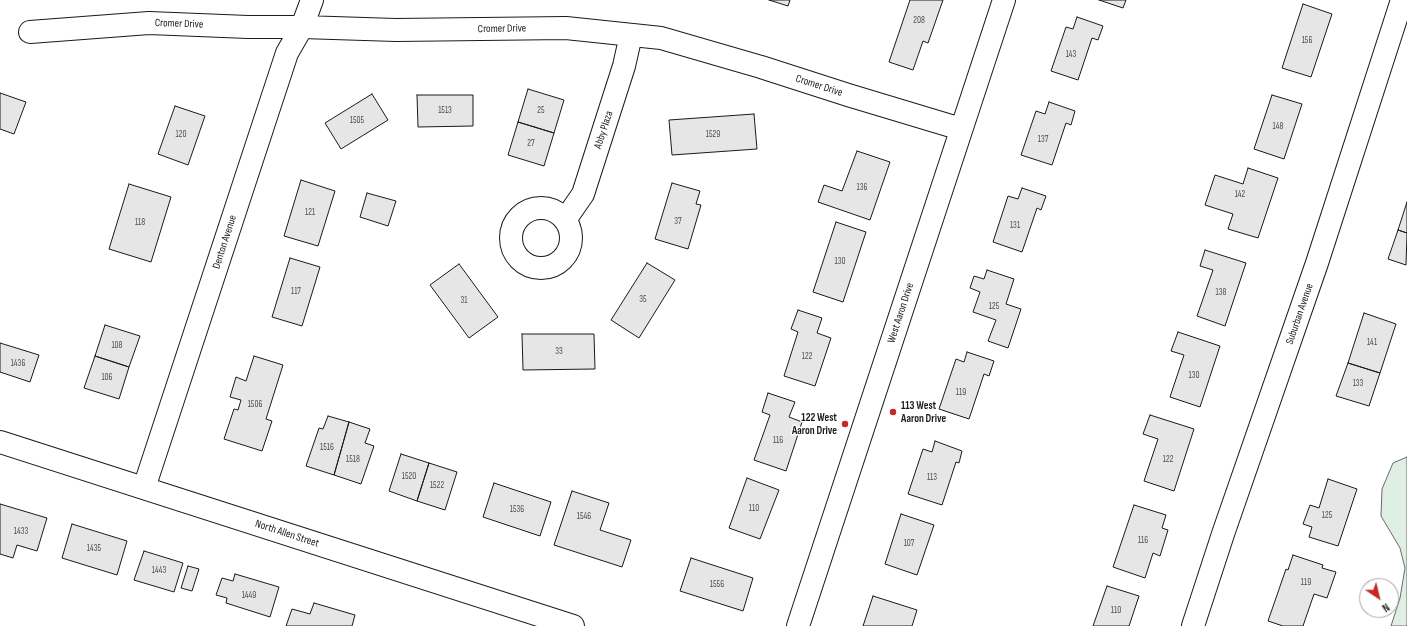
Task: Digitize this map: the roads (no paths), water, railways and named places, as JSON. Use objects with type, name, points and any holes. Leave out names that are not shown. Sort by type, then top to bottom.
[{"type":"street","name":"Denton Avenue","points":[[144,488],[287,53],[302,27],[312,0]]},
{"type":"street","name":"West Aaron Drive","points":[[798,626],[1004,0]]},
{"type":"street","name":"Suburban Avenue","points":[[1193,626],[1223,534],[1317,264],[1402,0]]},
{"type":"street","name":"Cromer Drive","points":[[30,32],[149,23],[396,30],[566,28],[661,38],[745,62],[961,129]]},
{"type":"street","name":"Abby Plaza","points":[[565,220],[575,209],[583,194],[624,66],[631,35]]},
{"type":"street","name":"North Allen Street","points":[[0,442],[573,626]]},
{"type":"place","name":"113 West Aaron Drive","points":[[893,412]]},
{"type":"place","name":"122 West Aaron Drive","points":[[845,424]]}]
